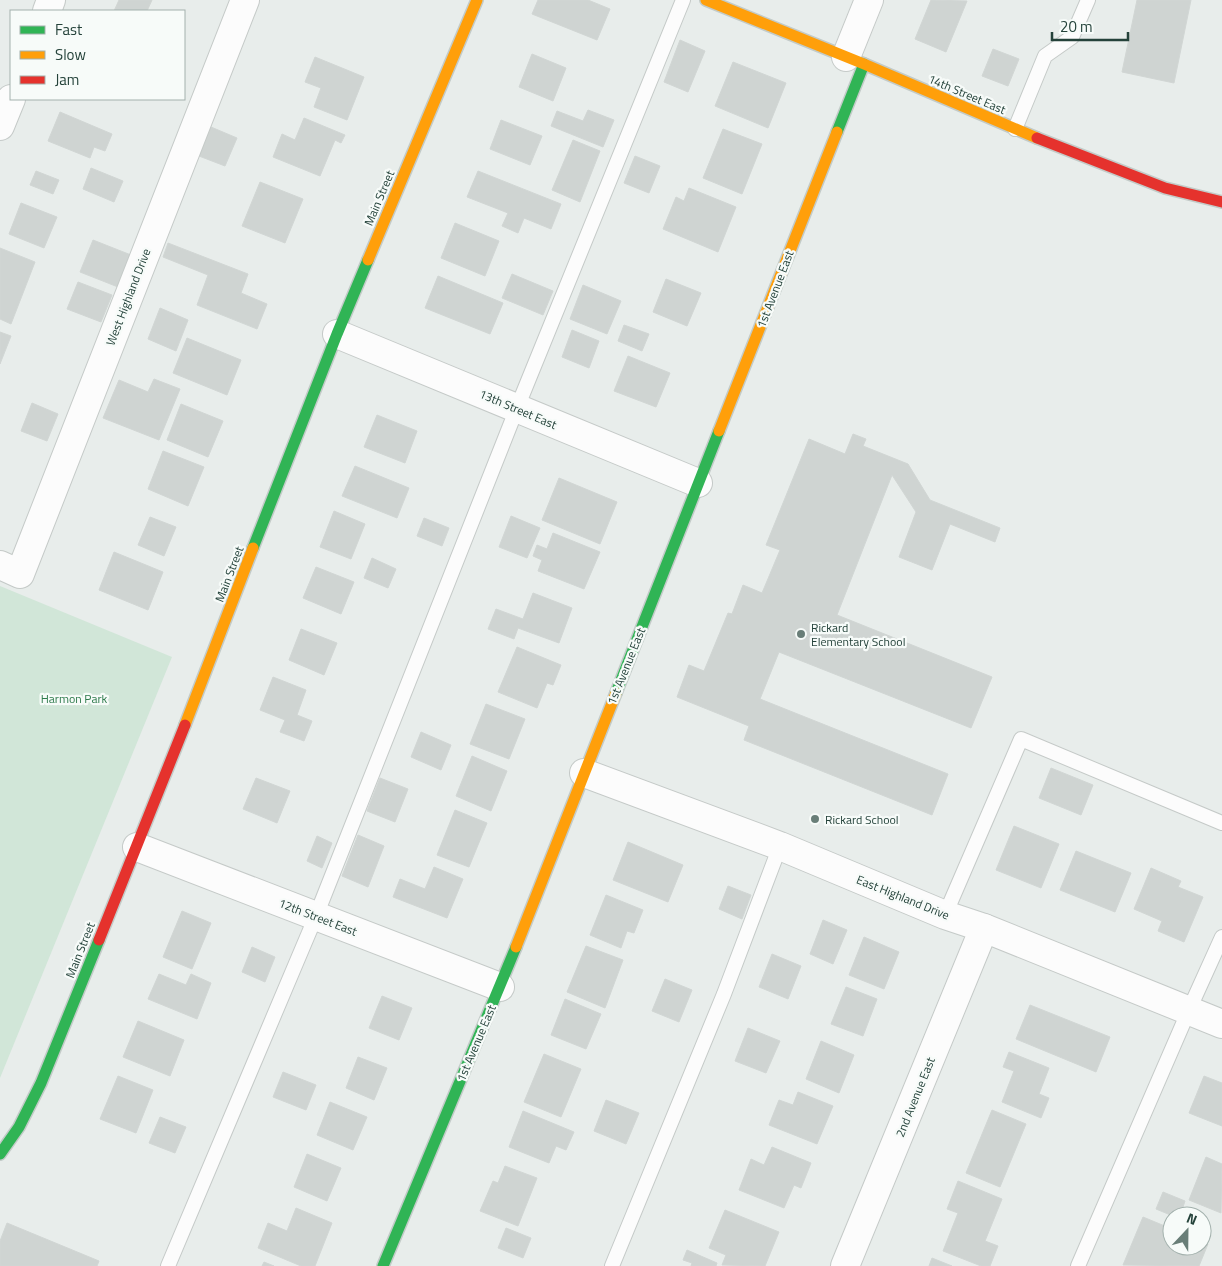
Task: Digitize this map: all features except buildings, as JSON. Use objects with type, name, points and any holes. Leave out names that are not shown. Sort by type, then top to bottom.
[{"type":"street","name":"West Highland Drive","points":[[0,565],[20,574],[245,0]]},
{"type":"street","name":"Main Street","points":[[0,1154],[19,1127],[41,1083],[137,847],[338,334],[477,0]]},
{"type":"street","name":"14th Street East","points":[[706,0],[1015,129],[1164,188],[1222,202]]},
{"type":"street","name":"1st Avenue East","points":[[383,1266],[500,987],[698,484],[855,61],[869,0]]},
{"type":"street","points":[[0,126],[10,100]]},
{"type":"street","name":"13th Street East","points":[[338,334],[698,484]]},
{"type":"street","name":"East Highland Drive","points":[[584,774],[780,846],[944,915],[984,928],[1222,1024]]},
{"type":"street","name":"12th Street East","points":[[137,847],[500,987]]},
{"type":"street","name":"2nd Avenue East","points":[[845,1266],[984,928]]},
{"type":"lane","points":[[168,1266],[316,916],[517,408],[683,0]]},
{"type":"lane","points":[[1015,129],[1045,56],[1072,37],[1088,0]]},
{"type":"lane","points":[[944,915],[1021,739],[1222,823]]},
{"type":"lane","points":[[612,1266],[724,994],[780,846]]},
{"type":"lane","points":[[1078,1266],[1222,937]]},
{"type":"green space","name":"Harmon Park","points":[[0,586],[172,657],[0,1078]]},
{"type":"traffic: fast","points":[[837,132],[864,64]]},
{"type":"traffic: fast","points":[[253,548],[368,260]]},
{"type":"traffic: fast","points":[[616,693],[719,431]]},
{"type":"traffic: fast","points":[[0,1154],[19,1127],[41,1083],[99,940]]},
{"type":"traffic: fast","points":[[383,1266],[516,947]]},
{"type":"traffic: slow","points":[[368,260],[477,0]]},
{"type":"traffic: slow","points":[[706,0],[864,64],[1037,138]]},
{"type":"traffic: slow","points":[[719,431],[837,132]]},
{"type":"traffic: slow","points":[[185,725],[253,548]]},
{"type":"traffic: slow","points":[[516,947],[616,693]]},
{"type":"traffic: jam","points":[[1037,138],[1165,188],[1222,202]]},
{"type":"traffic: jam","points":[[99,940],[185,725]]},
{"type":"place","name":"Rickard Elementary School","points":[[801,634]]},
{"type":"place","name":"Rickard School","points":[[815,819]]}]
